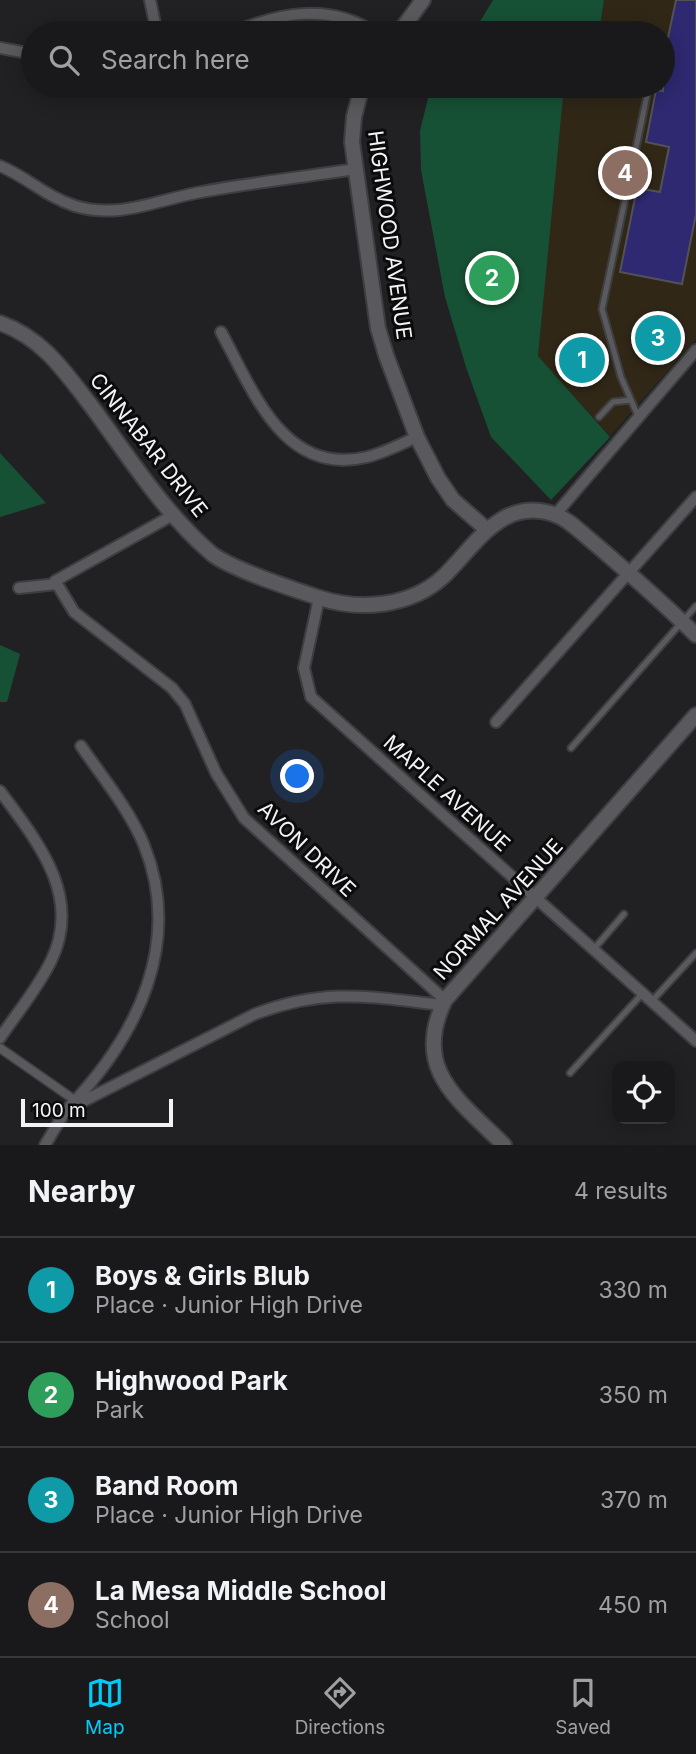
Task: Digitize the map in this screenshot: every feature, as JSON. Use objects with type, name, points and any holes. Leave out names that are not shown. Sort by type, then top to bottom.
[{"type":"street","points":[[150,0],[154,21]]},
{"type":"street","points":[[293,0],[293,13]]},
{"type":"street","points":[[408,21],[423,0]]},
{"type":"street","points":[[259,21],[293,13],[319,13],[357,21]]},
{"type":"street","points":[[0,48],[21,52]]},
{"type":"street","name":"HIGHWOOD AVENUE","points":[[359,98],[352,142],[378,328],[417,437],[438,478],[453,500],[485,528]]},
{"type":"street","points":[[0,166],[19,174],[51,197],[77,207],[105,211],[129,211],[195,193],[356,169]]},
{"type":"street","name":"CINNABAR DRIVE","points":[[0,323],[27,336],[58,361],[173,515],[225,562],[319,597],[368,605],[408,597],[443,576],[485,528],[519,514],[555,514]]},
{"type":"street","points":[[221,332],[273,425],[297,446],[327,458],[358,459],[417,437]]},
{"type":"street","points":[[696,350],[555,514],[630,573],[696,635]]},
{"type":"street","points":[[496,722],[696,497]]},
{"type":"street","points":[[19,588],[57,584],[55,580],[173,515]]},
{"type":"street","name":"AVON DRIVE","points":[[57,584],[74,612],[180,698],[216,773],[244,818],[444,1002]]},
{"type":"street","name":"MAPLE AVENUE","points":[[319,597],[304,668],[311,697],[696,1041]]},
{"type":"street","name":"NORMAL AVENUE","points":[[504,1145],[449,1089],[437,1072],[432,1049],[436,1020],[444,1002],[696,715]]},
{"type":"street","points":[[45,1145],[66,1110],[76,1101],[131,1028],[153,974],[159,924],[153,875],[143,844],[128,815],[81,746]]},
{"type":"street","points":[[0,791],[50,863],[59,886],[62,912],[60,937],[51,962],[0,1038]]},
{"type":"street","points":[[66,1110],[255,1014],[287,1002],[342,995],[444,1002]]},
{"type":"street","points":[[0,1048],[76,1101]]},
{"type":"lane","points":[[638,416],[602,309],[646,98]]},
{"type":"lane","points":[[599,417],[613,401],[631,400]]},
{"type":"lane","points":[[571,748],[696,606]]},
{"type":"lane","points":[[593,950],[624,914]]},
{"type":"lane","points":[[651,1002],[696,953]]},
{"type":"lane","points":[[570,1073],[642,994]]},
{"type":"shaded area","points":[[604,0],[696,0],[696,339],[610,436],[538,356],[562,98],[675,98],[675,21],[601,21]]},
{"type":"green space","points":[[493,0],[604,0],[601,21],[480,21]]},
{"type":"green space","points":[[428,98],[563,98],[538,356],[610,437],[551,500],[491,437],[466,367],[445,297],[421,170],[420,131]]},
{"type":"green space","points":[[0,453],[46,503],[0,517]]},
{"type":"green space","points":[[0,645],[20,654],[7,702],[0,702]]},
{"type":"building","points":[[676,0],[696,0],[696,214],[682,284],[620,272],[637,188],[660,192],[669,147],[646,142],[654,98],[675,98],[675,21],[672,21]]},
{"type":"building","points":[[649,318],[674,321],[667,359],[643,354]]},
{"type":"building","points":[[587,334],[600,378],[577,385],[564,341]]},
{"type":"place","name":"La Mesa Middle School","points":[[625,173]]},
{"type":"place","name":"Highwood Park","points":[[492,278]]},
{"type":"place","name":"Band Room","points":[[658,338]]},
{"type":"place","name":"Boys & Girls Blub","points":[[582,360]]}]
